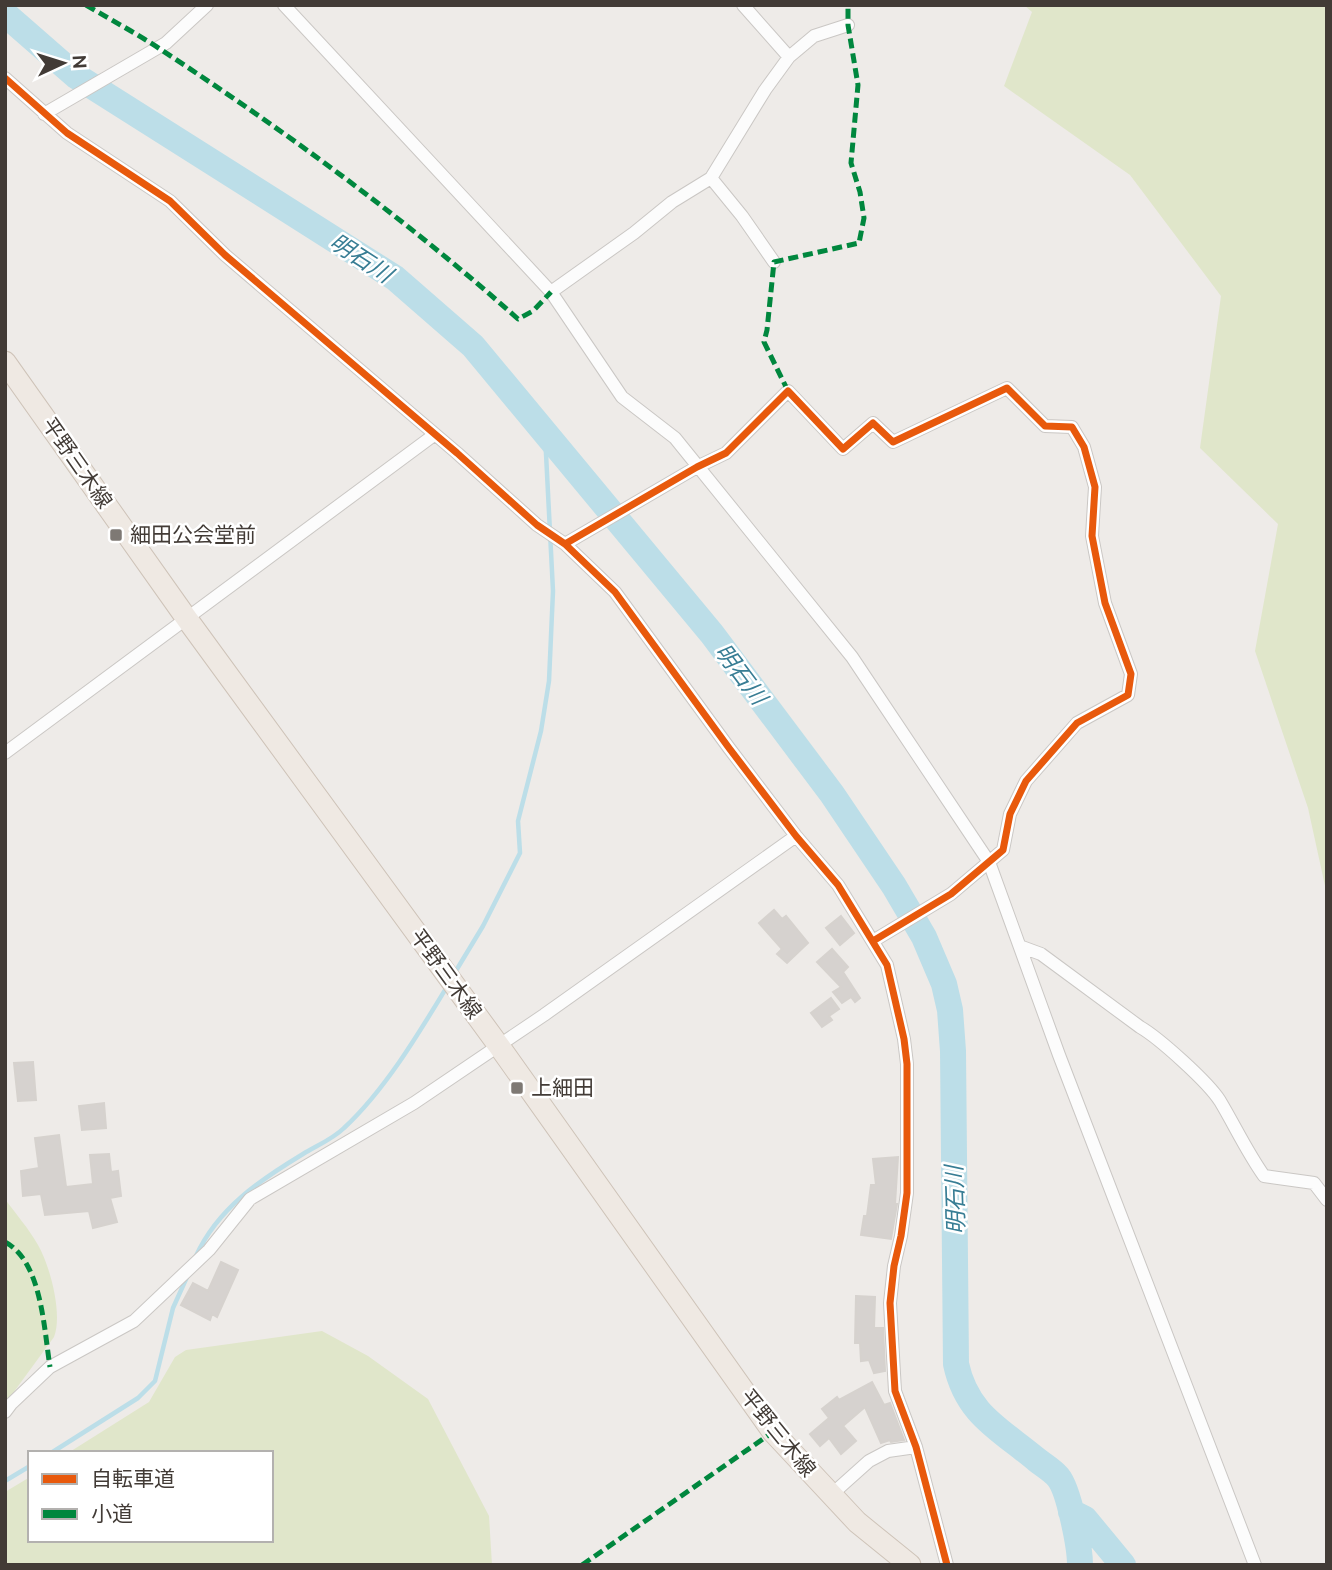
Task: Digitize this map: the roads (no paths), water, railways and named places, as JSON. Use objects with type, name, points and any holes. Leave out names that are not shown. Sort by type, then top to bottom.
[{"type":"main road","name":"平野三木線","points":[[5,362],[187,619],[499,1046],[773,1432],[831,1496],[910,1565]]},
{"type":"street","points":[[44,114],[166,43],[207,5]]},
{"type":"street","points":[[284,5],[551,292],[622,397],[676,438],[852,657],[989,862],[1062,1062],[1255,1565]]},
{"type":"street","points":[[743,5],[789,57]]},
{"type":"street","points":[[551,292],[634,233],[672,202],[712,178],[765,90],[789,57],[814,36],[848,25]]},
{"type":"street","points":[[5,78],[67,133],[170,201],[225,255],[537,525],[565,544],[615,592],[796,836],[838,886],[873,941],[887,965],[896,997],[907,1064],[907,1193],[890,1303],[895,1391],[916,1447],[947,1565]]},
{"type":"street","points":[[712,178],[774,262]]},
{"type":"street","points":[[565,544],[726,453],[788,391],[843,449],[873,423],[893,442],[1007,388],[1045,426],[1072,427],[1084,447],[1095,487],[1092,537],[1105,603],[1131,674],[1128,695],[1077,723],[1026,781],[1010,814],[1003,850],[951,894],[873,941]]},
{"type":"street","points":[[5,753],[434,435]]},
{"type":"street","points":[[5,1412],[50,1367],[134,1321],[209,1250],[250,1199],[414,1103],[796,836]]},
{"type":"street","points":[[1022,947],[1041,954],[1156,1036],[1218,1098],[1249,1155],[1264,1176],[1314,1183],[1327,1200]]},
{"type":"street","points":[[831,1496],[869,1461],[888,1451],[916,1447]]},
{"type":"waterway","name":"明石川","points":[[5,14],[76,76],[395,278],[473,346],[712,634],[832,794],[894,886],[924,937],[944,984],[950,1010],[953,1051],[956,1364],[961,1381],[968,1396],[987,1420],[1058,1477],[1073,1519],[1080,1565]]},
{"type":"waterway","points":[[454,974],[483,926],[520,853],[518,821],[541,731],[549,681],[553,591],[545,434]]},
{"type":"waterway","points":[[196,1256],[205,1239],[228,1209],[271,1174],[335,1136],[359,1113],[400,1060],[448,985]]},
{"type":"waterway","points":[[54,1451],[138,1398],[155,1381],[173,1308],[187,1277]]},
{"type":"waterway","points":[[5,1481],[28,1467]]},
{"type":"waterway","points":[[1071,1512],[1085,1519],[1123,1565]]},
{"type":"place","name":"細田公会堂前","points":[[116,535]]},
{"type":"place","name":"上細田","points":[[517,1088]]}]
